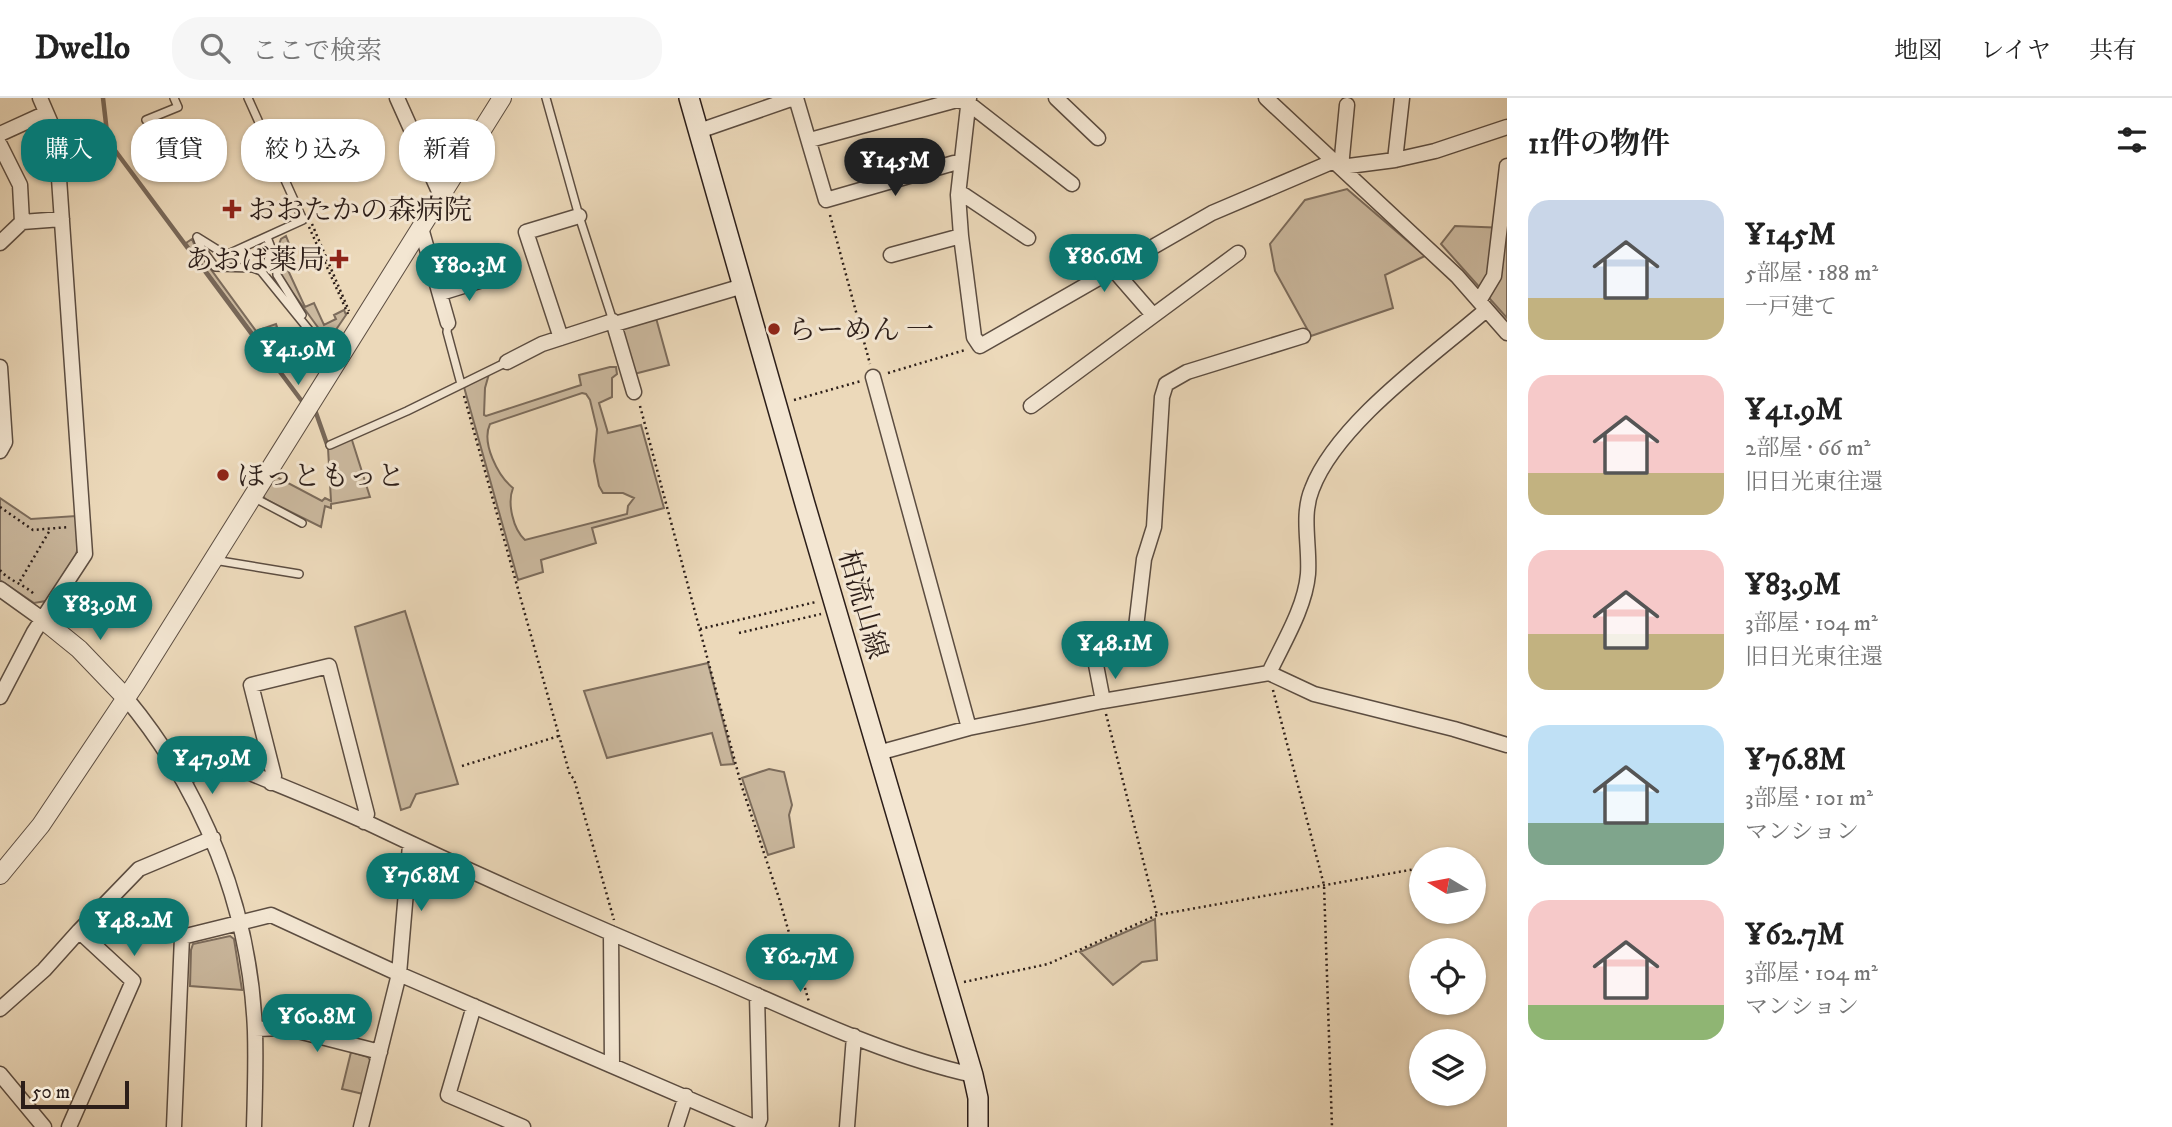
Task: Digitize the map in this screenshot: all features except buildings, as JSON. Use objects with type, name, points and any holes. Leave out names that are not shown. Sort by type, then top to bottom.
[{"type":"main road","name":"柏流山線","points":[[690,98],[972,1075],[978,1098],[978,1127]]},
{"type":"street","points":[[397,98],[441,197]]},
{"type":"street","points":[[1,872],[60,799],[126,698],[502,98]]},
{"type":"street","points":[[699,131],[795,98],[827,200],[954,163],[961,164]]},
{"type":"street","points":[[1056,98],[1098,138]]},
{"type":"street","points":[[1266,98],[1457,276],[1507,334]]},
{"type":"street","points":[[1395,160],[1402,98]]},
{"type":"street","points":[[810,139],[957,100],[969,100],[1072,184]]},
{"type":"street","points":[[969,100],[958,195],[974,337],[980,346],[1212,213],[1338,164],[1395,160],[1435,151],[1507,127]]},
{"type":"street","points":[[0,134],[43,102],[56,135],[85,554],[42,620],[0,697]]},
{"type":"street","points":[[1338,164],[1347,105]]},
{"type":"street","points":[[0,145],[20,185],[22,222]]},
{"type":"street","points":[[1269,673],[1302,597],[1308,575],[1308,507],[1311,490],[1323,467],[1362,418],[1483,306],[1494,276],[1507,166]]},
{"type":"street","points":[[958,195],[964,195],[1028,238]]},
{"type":"street","points":[[561,338],[526,232],[579,216]]},
{"type":"street","points":[[0,243],[22,222],[62,219]]},
{"type":"street","points":[[421,229],[448,323]]},
{"type":"street","points":[[891,255],[961,236]]},
{"type":"street","points":[[1031,406],[1238,253]]},
{"type":"street","points":[[1113,269],[1153,315]]},
{"type":"street","points":[[441,293],[486,279]]},
{"type":"street","points":[[507,362],[542,344],[743,286]]},
{"type":"street","points":[[614,322],[634,392]]},
{"type":"street","points":[[1103,701],[1091,639],[1136,626],[1144,559],[1154,527],[1162,397],[1166,384],[1187,372],[1303,336]]},
{"type":"street","points":[[0,367],[5,442],[0,451]]},
{"type":"street","points":[[873,377],[969,729]]},
{"type":"street","points":[[0,589],[95,663],[126,698],[155,735],[183,779],[213,838],[229,881],[249,972],[255,1029],[254,1127]]},
{"type":"street","points":[[271,783],[274,776],[251,685],[329,666],[367,814],[364,822]]},
{"type":"street","points":[[878,753],[969,729],[1103,701],[1269,673],[1314,694],[1507,745]]},
{"type":"street","points":[[183,779],[219,760],[615,935],[897,1054],[972,1075]]},
{"type":"street","points":[[0,1009],[44,970],[139,869],[213,838]]},
{"type":"street","points":[[361,1127],[400,974],[410,845]]},
{"type":"street","points":[[174,1127],[182,937],[271,915],[400,974],[756,1127],[760,1119],[757,995]]},
{"type":"street","points":[[69,1127],[133,981],[79,931]]},
{"type":"street","points":[[612,1065],[615,935]]},
{"type":"street","points":[[474,1006],[448,1095],[523,1127]]},
{"type":"street","points":[[255,1029],[286,1028],[380,1052]]},
{"type":"street","points":[[847,1127],[854,1036]]},
{"type":"street","points":[[0,1074],[44,1127]]},
{"type":"street","points":[[676,1127],[686,1096]]},
{"type":"lane","points":[[148,119],[178,107],[174,98]]},
{"type":"lane","points":[[248,98],[303,220],[226,255],[197,237],[201,248],[215,267],[253,268],[266,265],[272,251]]},
{"type":"lane","points":[[546,98],[579,216],[614,322]]},
{"type":"lane","points":[[267,237],[276,261],[276,275],[307,325],[336,363]]},
{"type":"lane","points":[[245,247],[242,259],[248,267],[266,275],[289,307],[307,325]]},
{"type":"lane","points":[[448,323],[447,332],[461,384]]},
{"type":"lane","points":[[330,445],[507,362]]},
{"type":"lane","points":[[252,497],[302,523]]},
{"type":"lane","points":[[213,560],[299,574]]},
{"type":"path","points":[[827,200],[873,377]]},
{"type":"path","points":[[309,226],[355,331]]},
{"type":"path","points":[[777,404],[980,346]]},
{"type":"path","points":[[461,384],[615,935]]},
{"type":"path","points":[[634,392],[644,420],[741,784],[779,898],[814,1019]]},
{"type":"path","points":[[0,507],[33,530],[83,526]]},
{"type":"path","points":[[19,582],[50,530]]},
{"type":"path","points":[[700,629],[835,604]]},
{"type":"path","points":[[739,634],[835,604]]},
{"type":"path","points":[[1269,673],[1324,885],[1332,1127]]},
{"type":"path","points":[[1103,701],[1157,915]]},
{"type":"path","points":[[462,766],[560,736]]},
{"type":"path","points":[[947,986],[1048,964],[1157,915],[1409,870]]},
{"type":"shaded area","points":[[1347,189],[1425,256],[1385,275],[1393,308],[1311,336],[1275,271],[1270,244],[1305,200]]},
{"type":"shaded area","points":[[1455,226],[1507,228],[1507,318],[1441,244]]},
{"type":"shaded area","points":[[286,236],[294,256],[282,262],[305,307],[314,303],[324,325],[336,319],[334,315],[344,310],[346,315],[331,337],[325,337],[282,278],[279,247],[281,239]]},
{"type":"shaded area","points":[[192,239],[196,249],[256,331],[276,324],[277,327],[255,336],[186,243]]},
{"type":"shaded area","points":[[656,318],[669,365],[634,374],[622,333],[625,326]]},
{"type":"shaded area","points":[[616,367],[617,374],[612,378],[612,397],[599,403],[608,433],[641,425],[664,508],[592,528],[596,543],[541,560],[543,572],[518,580],[464,387],[489,374],[485,388],[486,416],[581,385],[579,375]],"holes":[[[582,393],[586,394],[597,429],[594,461],[599,486],[603,493],[623,493],[634,498],[628,506],[627,514],[525,540],[512,516],[513,488],[492,459],[488,440],[490,424]]]},
{"type":"shaded area","points":[[351,437],[370,497],[331,504],[331,508],[325,506],[321,527],[265,499],[263,495],[275,476],[322,501],[325,498],[331,501],[328,448]]},
{"type":"shaded area","points":[[0,498],[31,519],[76,516],[76,555],[46,601],[34,603],[0,580]]},
{"type":"shaded area","points":[[405,611],[458,784],[416,794],[410,807],[401,810],[355,627]]},
{"type":"shaded area","points":[[708,663],[734,764],[721,765],[712,733],[607,758],[584,691]]},
{"type":"shaded area","points":[[769,769],[784,772],[792,805],[789,815],[794,847],[768,855],[742,778]]},
{"type":"shaded area","points":[[1155,919],[1157,960],[1142,962],[1113,985],[1080,952]]},
{"type":"shaded area","points":[[230,936],[234,939],[242,990],[190,986],[193,944]]},
{"type":"shaded area","points":[[351,1052],[368,1057],[372,1063],[363,1094],[342,1089]]},
{"type":"waterway","points":[[103,98],[108,141],[301,400]]},
{"type":"waterway","points":[[315,410],[328,447]]},
{"type":"place","name":"おおたかの森病院","points":[[232,209]]},
{"type":"place","name":"あおば薬局","points":[[339,259]]},
{"type":"place","name":"らーめん 一","points":[[774,329]]},
{"type":"place","name":"ほっともっと","points":[[223,475]]}]
